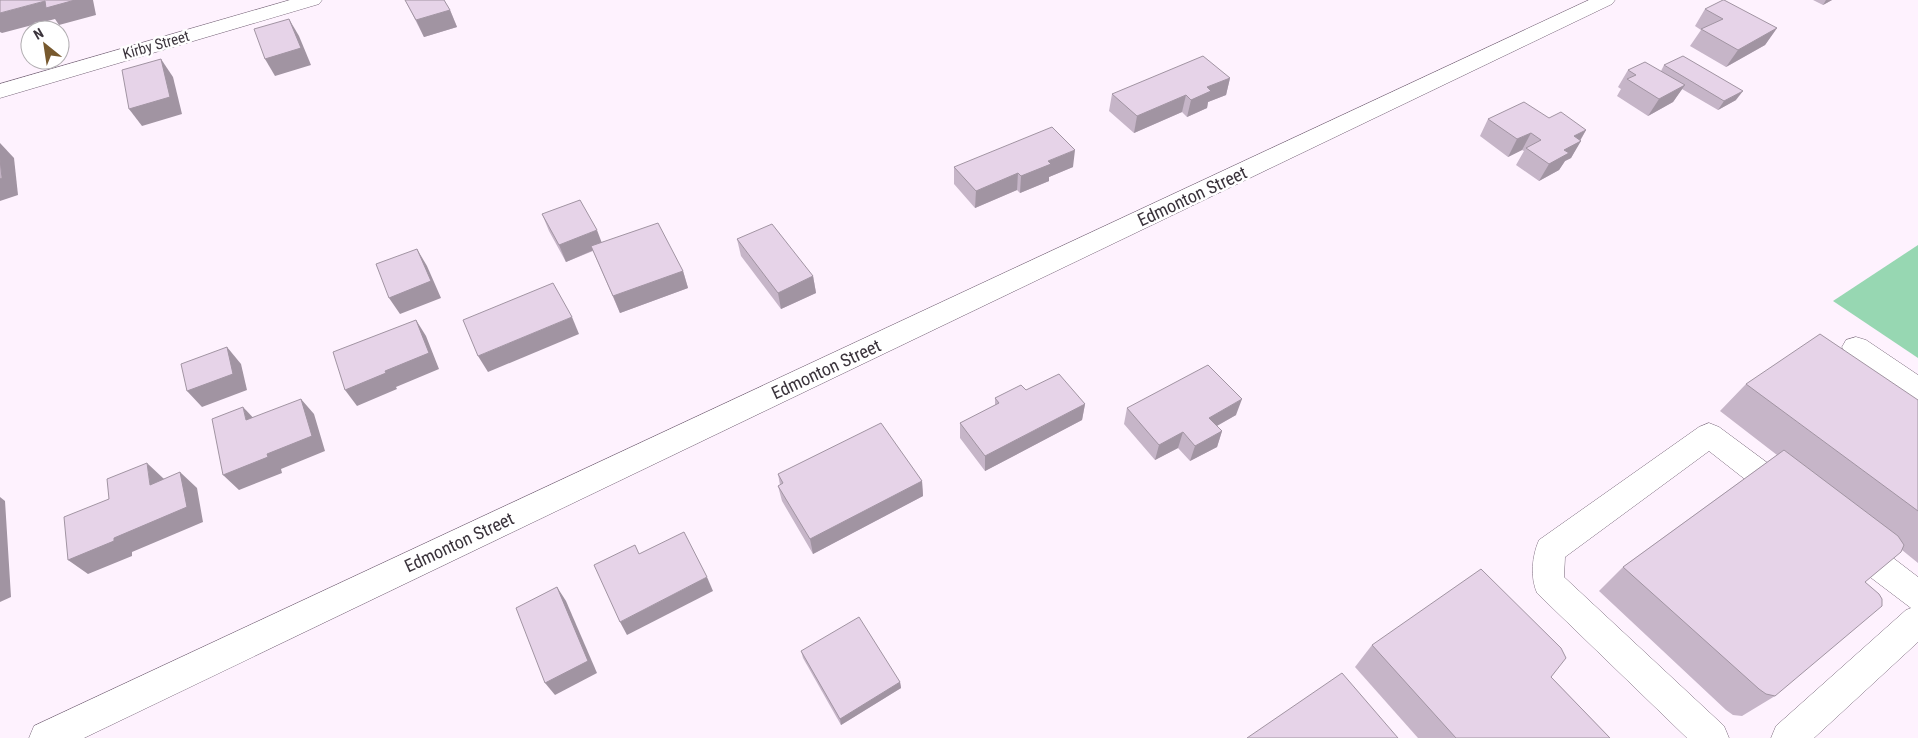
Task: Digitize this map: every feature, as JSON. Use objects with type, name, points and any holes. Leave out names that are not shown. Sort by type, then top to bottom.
[{"type":"street","name":"Kirby Street","points":[[0,91],[312,0]]},
{"type":"street","name":"Edmonton Street","points":[[46,738],[1605,0]]},
{"type":"street","points":[[1856,347],[1918,389]]},
{"type":"street","points":[[1712,738],[1548,583],[1550,550],[1709,435],[1918,596]]},
{"type":"street","points":[[1788,738],[1918,621]]},
{"type":"green space","points":[[1918,245],[1918,358],[1833,301]]},
{"type":"building","points":[[0,0],[75,0],[46,8],[45,1],[0,13]]},
{"type":"building","points":[[405,0],[444,0],[450,10],[416,20]]},
{"type":"building","points":[[1723,0],[1777,28],[1738,50],[1701,29],[1723,19],[1705,9]]},
{"type":"building","points":[[289,19],[301,48],[265,59],[254,29]]},
{"type":"building","points":[[1203,56],[1230,78],[1207,87],[1211,91],[1191,100],[1186,95],[1137,116],[1112,94]]},
{"type":"building","points":[[1683,56],[1743,91],[1724,101],[1664,65]]},
{"type":"building","points":[[161,59],[170,97],[129,109],[122,70]]},
{"type":"building","points":[[1645,62],[1685,85],[1659,99],[1627,79],[1636,75],[1628,70]]},
{"type":"building","points":[[1524,102],[1549,118],[1561,112],[1586,130],[1574,136],[1581,141],[1564,150],[1569,153],[1549,164],[1526,148],[1541,140],[1531,133],[1517,139],[1488,119]]},
{"type":"building","points":[[1052,127],[1075,150],[1048,161],[1051,164],[1021,176],[1018,173],[976,191],[954,167]]},
{"type":"building","points":[[0,159],[2,178],[0,179]]},
{"type":"building","points":[[580,200],[597,230],[559,245],[542,214]]},
{"type":"building","points":[[658,223],[683,271],[613,296],[591,246]]},
{"type":"building","points":[[772,224],[813,276],[778,293],[737,239]]},
{"type":"building","points":[[417,249],[431,281],[389,298],[376,264]]},
{"type":"building","points":[[553,283],[572,317],[478,356],[463,320]]},
{"type":"building","points":[[416,320],[429,353],[345,390],[333,352]]},
{"type":"building","points":[[1820,334],[1918,400],[1918,511],[1746,384]]},
{"type":"building","points":[[227,347],[233,374],[187,391],[181,364]]},
{"type":"building","points":[[1208,365],[1242,399],[1209,418],[1222,431],[1195,446],[1183,432],[1159,445],[1127,408]]},
{"type":"building","points":[[1059,374],[1085,404],[985,456],[960,423],[999,403],[995,398],[1021,385],[1026,390]]},
{"type":"building","points":[[301,399],[312,436],[267,454],[268,457],[223,475],[212,419],[243,407],[246,420]]},
{"type":"building","points":[[881,423],[922,481],[810,539],[778,486],[783,483],[778,474]]},
{"type":"building","points":[[1784,450],[1898,536],[1904,545],[1901,552],[1865,582],[1879,594],[1882,599],[1882,606],[1775,696],[1766,694],[1759,689],[1623,567]]},
{"type":"building","points":[[147,463],[150,485],[180,472],[187,507],[68,560],[64,517],[109,499],[107,479]]},
{"type":"building","points":[[684,532],[707,577],[620,622],[594,565],[635,545],[639,554]]},
{"type":"building","points":[[1481,569],[1561,648],[1566,658],[1551,677],[1610,738],[1456,738],[1372,645]]},
{"type":"building","points":[[557,587],[588,661],[545,683],[516,608]]},
{"type":"building","points":[[859,617],[900,682],[840,719],[801,651]]},
{"type":"building","points":[[1342,673],[1398,738],[1247,738]]}]
